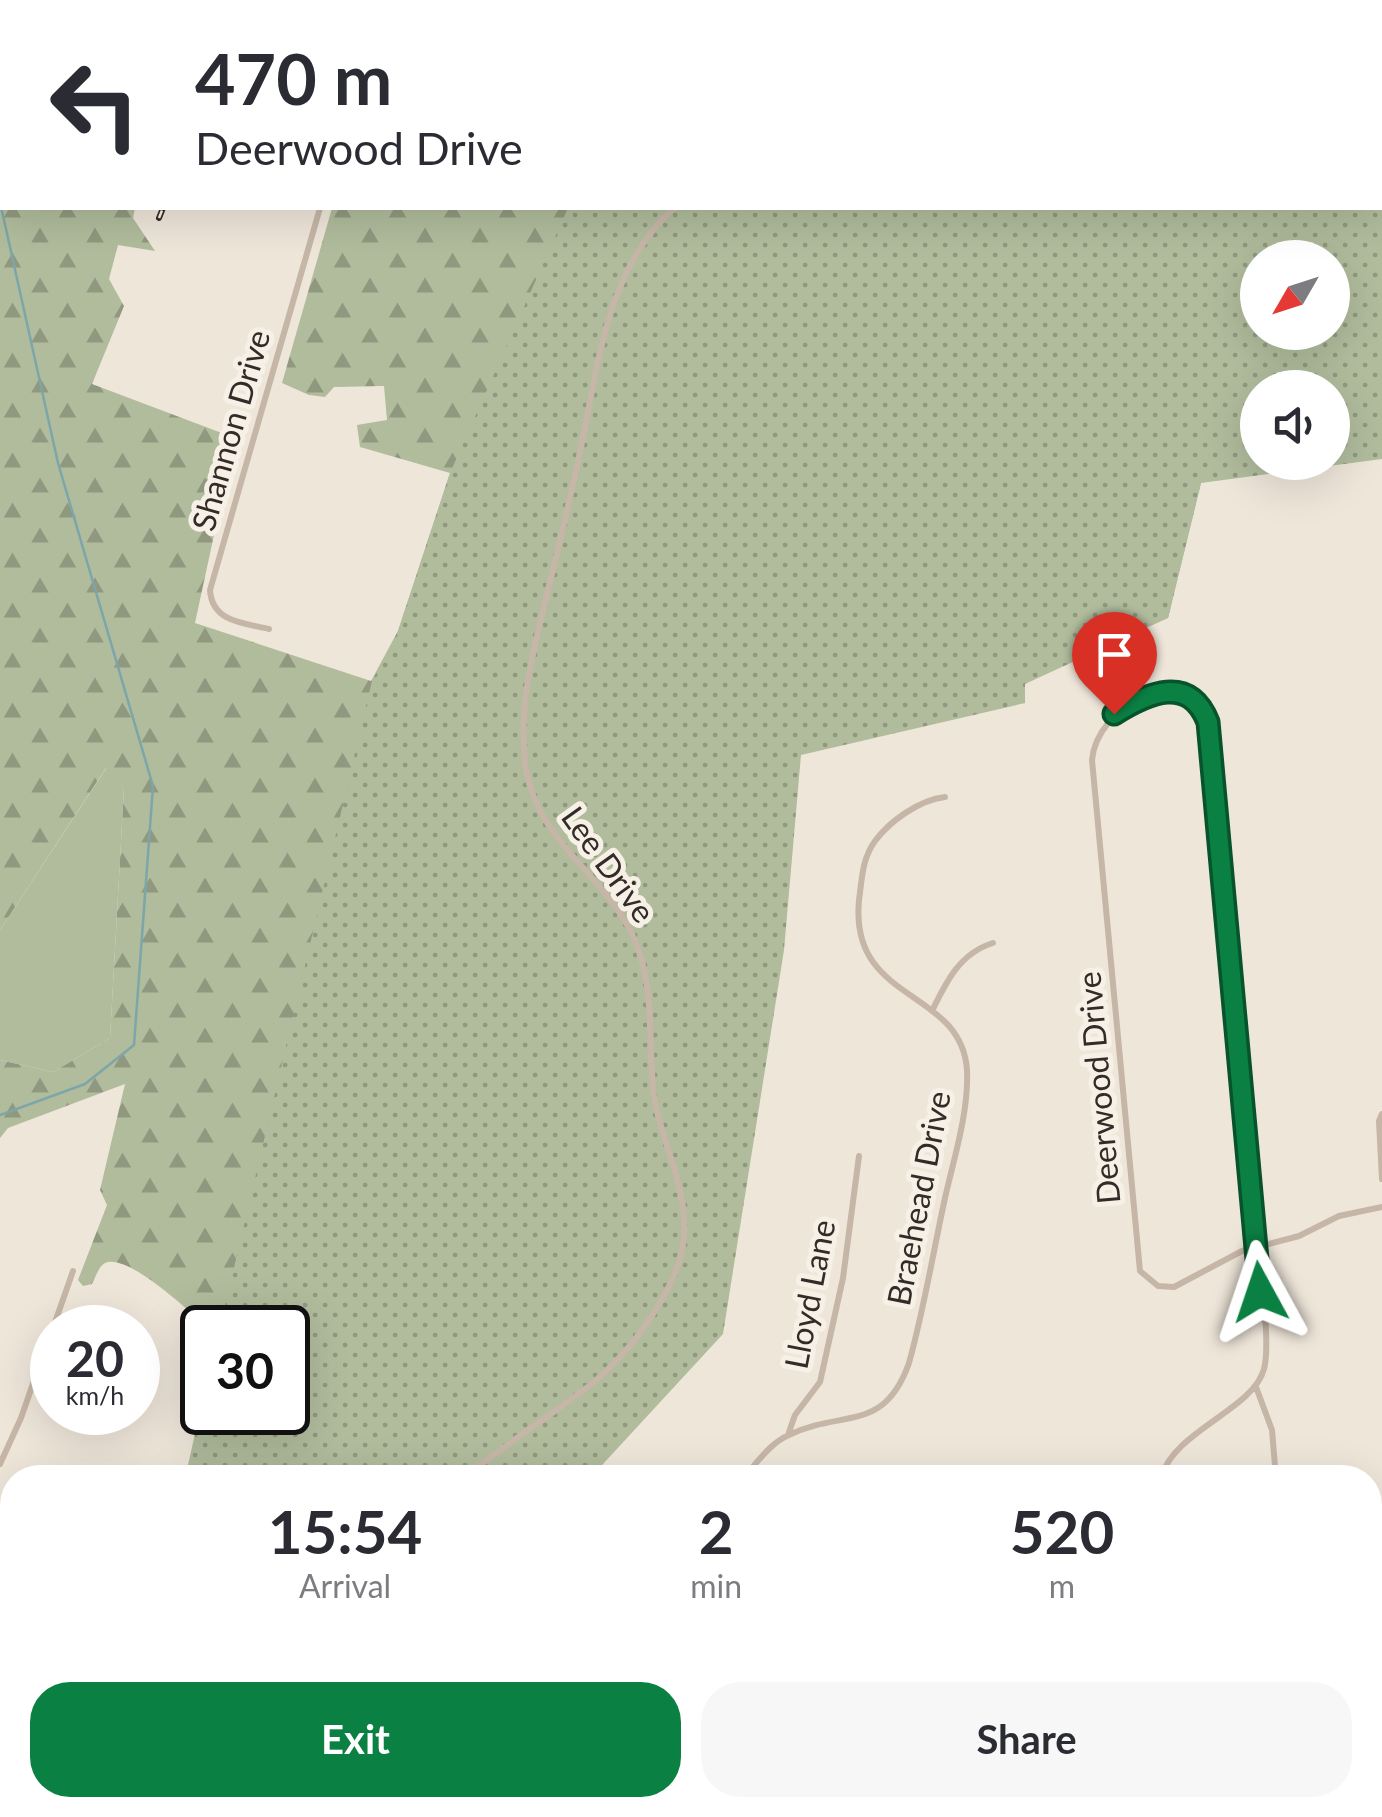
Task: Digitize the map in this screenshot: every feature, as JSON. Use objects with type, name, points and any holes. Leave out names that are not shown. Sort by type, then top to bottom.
[{"type":"street","name":"Shannon Drive","points":[[269,629],[226,618],[214,608],[210,590],[319,210]]},
{"type":"street","name":"Lee Drive","points":[[477,1465],[599,1378],[652,1313],[678,1266],[685,1234],[682,1199],[654,1095],[644,966],[620,913],[541,816],[524,748],[526,686],[576,475],[602,339],[634,259],[652,230],[672,210]]},
{"type":"street","name":"Deerwood Drive","points":[[1256,1249],[1212,742],[1205,714],[1194,700],[1182,693],[1152,695],[1114,714],[1100,730],[1092,760],[1137,1260],[1145,1278],[1166,1288],[1184,1283],[1222,1259],[1256,1249],[1300,1236],[1339,1216],[1382,1208]]},
{"type":"street","name":"Braehead Drive","points":[[755,1465],[788,1435],[871,1412],[899,1388],[909,1363],[966,1085],[963,1048],[946,1022],[871,962],[862,940],[859,908],[864,864],[876,840],[916,807],[944,798]]},
{"type":"street","points":[[932,1010],[961,962],[993,943]]},
{"type":"street","points":[[1382,1114],[1382,1179]]},
{"type":"street","name":"Lloyd Lane","points":[[788,1435],[795,1415],[820,1382],[842,1278],[859,1156]]},
{"type":"street","points":[[1168,1465],[1174,1454],[1255,1386],[1265,1361],[1256,1249]]},
{"type":"street","points":[[61,1305],[73,1271]]},
{"type":"street","points":[[1255,1386],[1272,1430],[1275,1465]]},
{"type":"street","points":[[0,1464],[30,1393]]},
{"type":"green space","points":[[0,210],[135,210],[133,218],[155,251],[118,245],[109,279],[124,306],[92,384],[235,438],[195,623],[371,681],[398,631],[450,473],[360,447],[357,425],[387,420],[384,386],[334,387],[325,397],[309,395],[282,383],[331,210],[1382,210],[1382,381],[1350,386],[1350,370],[1240,370],[1240,418],[1201,483],[1168,618],[865,708],[618,691],[300,1305],[181,1305],[143,1275],[115,1262],[105,1263],[92,1284],[83,1286],[78,1280],[107,1205],[100,1190],[125,1084],[8,1128],[0,1138],[0,1060],[53,1072],[110,1038],[124,788],[106,768],[0,930]]},
{"type":"green space","points":[[567,210],[1382,210],[1382,459],[1350,463],[1350,370],[1240,370],[1240,478],[1201,483],[1168,618],[1025,684],[1025,703],[801,755],[784,950],[723,1334],[602,1465],[188,1465],[195,1435],[310,1435],[310,1305],[225,1305],[372,681],[398,631],[450,473]]},
{"type":"green space","points":[[107,767],[124,788],[110,1038],[53,1072],[0,1060],[0,930]]},
{"type":"waterway","points":[[0,1115],[85,1084],[134,1045],[153,786],[58,463],[2,210]]},
{"type":"railway","points":[[159,218],[162,210]]},
{"type":"route","points":[[1114,714],[1152,695],[1177,691],[1200,706],[1208,722],[1260,1292]]}]
